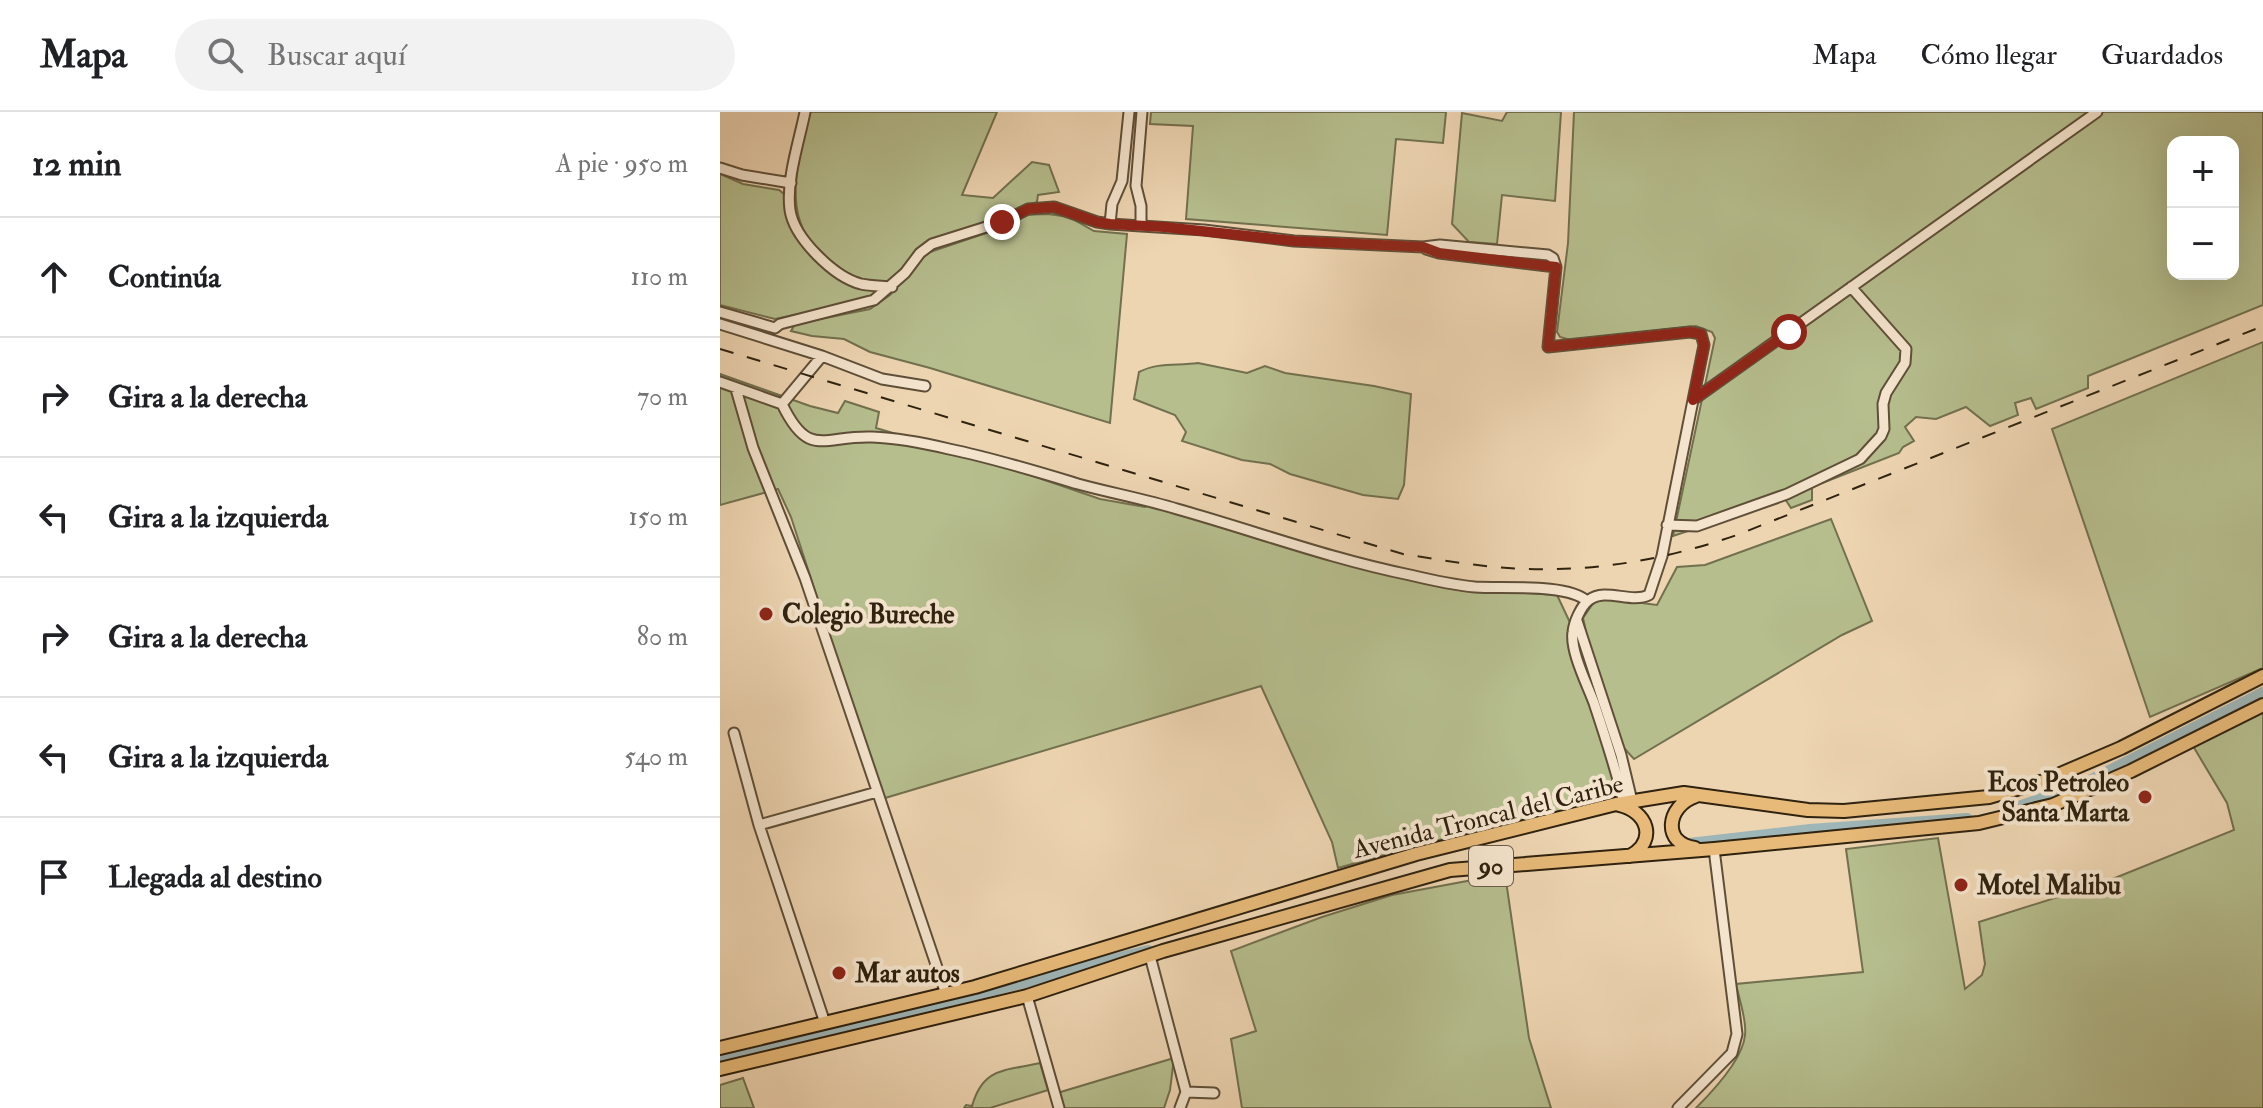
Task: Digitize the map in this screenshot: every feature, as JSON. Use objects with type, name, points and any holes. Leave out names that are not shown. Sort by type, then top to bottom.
[{"type":"highway","name":"Avenida Troncal del Caribe","points":[[720,1047],[946,994],[1416,854],[1624,803],[1684,793],[1808,810],[1844,811],[1989,797],[2044,781],[2121,748],[2263,676]]},
{"type":"highway","name":"Avenida Troncal del Caribe","points":[[720,1069],[1027,996],[1150,956],[1450,870],[1714,849],[1979,823],[2053,805],[2131,771],[2263,705]]},
{"type":"highway","points":[[1703,795],[1683,801],[1675,809],[1673,831],[1678,841],[1687,847],[1714,849]]},
{"type":"highway","points":[[1624,803],[1635,810],[1646,828],[1644,841],[1630,856]]},
{"type":"street","points":[[805,112],[791,183],[790,212],[807,245],[839,274],[861,284],[892,287]]},
{"type":"street","points":[[1110,224],[1112,204],[1122,181],[1129,112]]},
{"type":"street","points":[[1141,225],[1141,206],[1136,186],[1142,112]]},
{"type":"street","points":[[1693,400],[2097,112]]},
{"type":"street","points":[[720,168],[791,183]]},
{"type":"street","points":[[720,312],[775,328],[780,324],[874,300],[892,287],[920,253],[932,244],[1002,222],[1028,209],[1054,207],[1110,224],[1294,241],[1423,247],[1439,253],[1556,267],[1548,347],[1690,332],[1701,334],[1704,345],[1662,556],[1649,595],[1637,599],[1597,596],[1587,601],[1577,621],[1621,755],[1624,803]]},
{"type":"street","points":[[1667,525],[1697,526],[1787,494],[1860,459],[1881,436],[1886,393],[1905,363],[1906,349],[1851,287]]},
{"type":"street","points":[[720,324],[822,356],[882,379],[925,386]]},
{"type":"street","points":[[782,404],[822,356]]},
{"type":"street","points":[[720,382],[782,404],[797,431],[811,439],[836,441],[878,437],[948,448],[1024,466],[1272,539],[1408,575],[1473,586],[1570,592],[1587,601]]},
{"type":"street","points":[[736,389],[753,448],[805,578],[946,994]]},
{"type":"street","points":[[734,733],[759,825],[825,1023]]},
{"type":"street","points":[[759,825],[877,792]]},
{"type":"street","points":[[1678,1108],[1732,1053],[1737,1034],[1714,849]]},
{"type":"street","points":[[1150,956],[1186,1092],[1180,1108]]},
{"type":"street","points":[[1027,996],[1059,1108]]},
{"type":"street","points":[[1186,1092],[1214,1093]]},
{"type":"green space","points":[[809,112],[997,112],[962,195],[993,198],[1032,162],[1049,165],[1059,192],[1038,195],[1037,202],[1001,218],[922,245],[891,281],[878,283],[857,279],[823,254],[808,238],[801,224],[797,209],[796,176]]},
{"type":"green space","points":[[1151,112],[1446,112],[1443,143],[1396,139],[1387,235],[1186,219],[1193,126],[1150,124]]},
{"type":"green space","points":[[1507,112],[1561,112],[1555,201],[1502,195],[1497,244],[1469,242],[1452,224],[1462,113],[1502,121]]},
{"type":"green space","points":[[1574,112],[2263,112],[2263,305],[2088,376],[2088,388],[2036,409],[2031,398],[2015,403],[2018,415],[1990,426],[1966,407],[1936,419],[1916,417],[1905,427],[1914,441],[1899,453],[1812,487],[1812,500],[1791,508],[1785,499],[1673,536],[1715,338],[1712,332],[1696,326],[1570,340],[1560,337],[1557,332],[1568,243]]},
{"type":"green space","points":[[720,174],[743,184],[779,190],[789,198],[786,211],[825,264],[876,289],[877,293],[847,304],[775,319],[720,305]]},
{"type":"green space","points":[[1022,215],[1069,217],[1094,231],[1127,234],[1110,423],[870,352],[844,339],[791,331],[795,324],[870,309],[890,295],[927,253],[998,229]]},
{"type":"green space","points":[[2263,342],[2263,668],[2150,717],[2052,429]]},
{"type":"green space","points":[[1198,363],[1247,373],[1265,366],[1285,373],[1411,394],[1404,485],[1398,499],[1363,495],[1290,474],[1270,464],[1242,460],[1182,441],[1186,432],[1175,415],[1134,399],[1139,372],[1160,366]]},
{"type":"green space","points":[[720,374],[838,413],[845,401],[879,412],[876,428],[1001,465],[1100,499],[1145,507],[1149,505],[1302,550],[1481,590],[1557,595],[1574,631],[1613,741],[1619,797],[1427,843],[1338,868],[1332,842],[1261,686],[885,798],[880,792],[791,517],[778,489],[720,505]]},
{"type":"green space","points":[[1831,519],[1872,621],[1842,635],[1634,759],[1623,747],[1593,664],[1583,618],[1594,602],[1610,599],[1657,605],[1677,567],[1705,565]]},
{"type":"green space","points":[[2263,711],[2263,1108],[1696,1108],[1726,1074],[1743,1044],[1745,1023],[1736,984],[1863,972],[1846,849],[1938,838],[1965,989],[1982,975],[1985,964],[1979,922],[2105,882],[2234,830],[2227,803],[2193,746]]},
{"type":"green space","points":[[1505,874],[1529,1038],[1551,1108],[1242,1108],[1231,1039],[1256,1031],[1231,951],[1392,895]]},
{"type":"green space","points":[[1174,1058],[1164,1108],[1059,1108],[1054,1094]]},
{"type":"green space","points":[[1040,1063],[1048,1090],[990,1108],[964,1108],[966,1105],[972,1106],[982,1084],[989,1077]]},
{"type":"green space","points":[[743,1078],[754,1108],[720,1108],[720,1085]]},
{"type":"waterway","points":[[2005,812],[2084,784],[2263,693]]},
{"type":"waterway","points":[[1689,844],[1810,830],[1967,819]]},
{"type":"waterway","points":[[720,1058],[1148,951]]},
{"type":"railway","points":[[720,349],[1403,554],[1498,567],[1556,569],[1648,559],[1737,535],[2263,326]]},
{"type":"place","name":"Colegio Bureche","points":[[766,614]]},
{"type":"place","name":"Ecos Petroleo Santa Marta","points":[[2145,797]]},
{"type":"place","name":"Motel Malibu","points":[[1961,885]]},
{"type":"place","name":"Mar autos","points":[[839,973]]},
{"type":"route","points":[[1002,222],[1028,209],[1054,207],[1110,224],[1204,230],[1294,241],[1423,247],[1439,253],[1556,267],[1548,347],[1690,332],[1701,334],[1704,345],[1693,400],[1789,332]]}]
